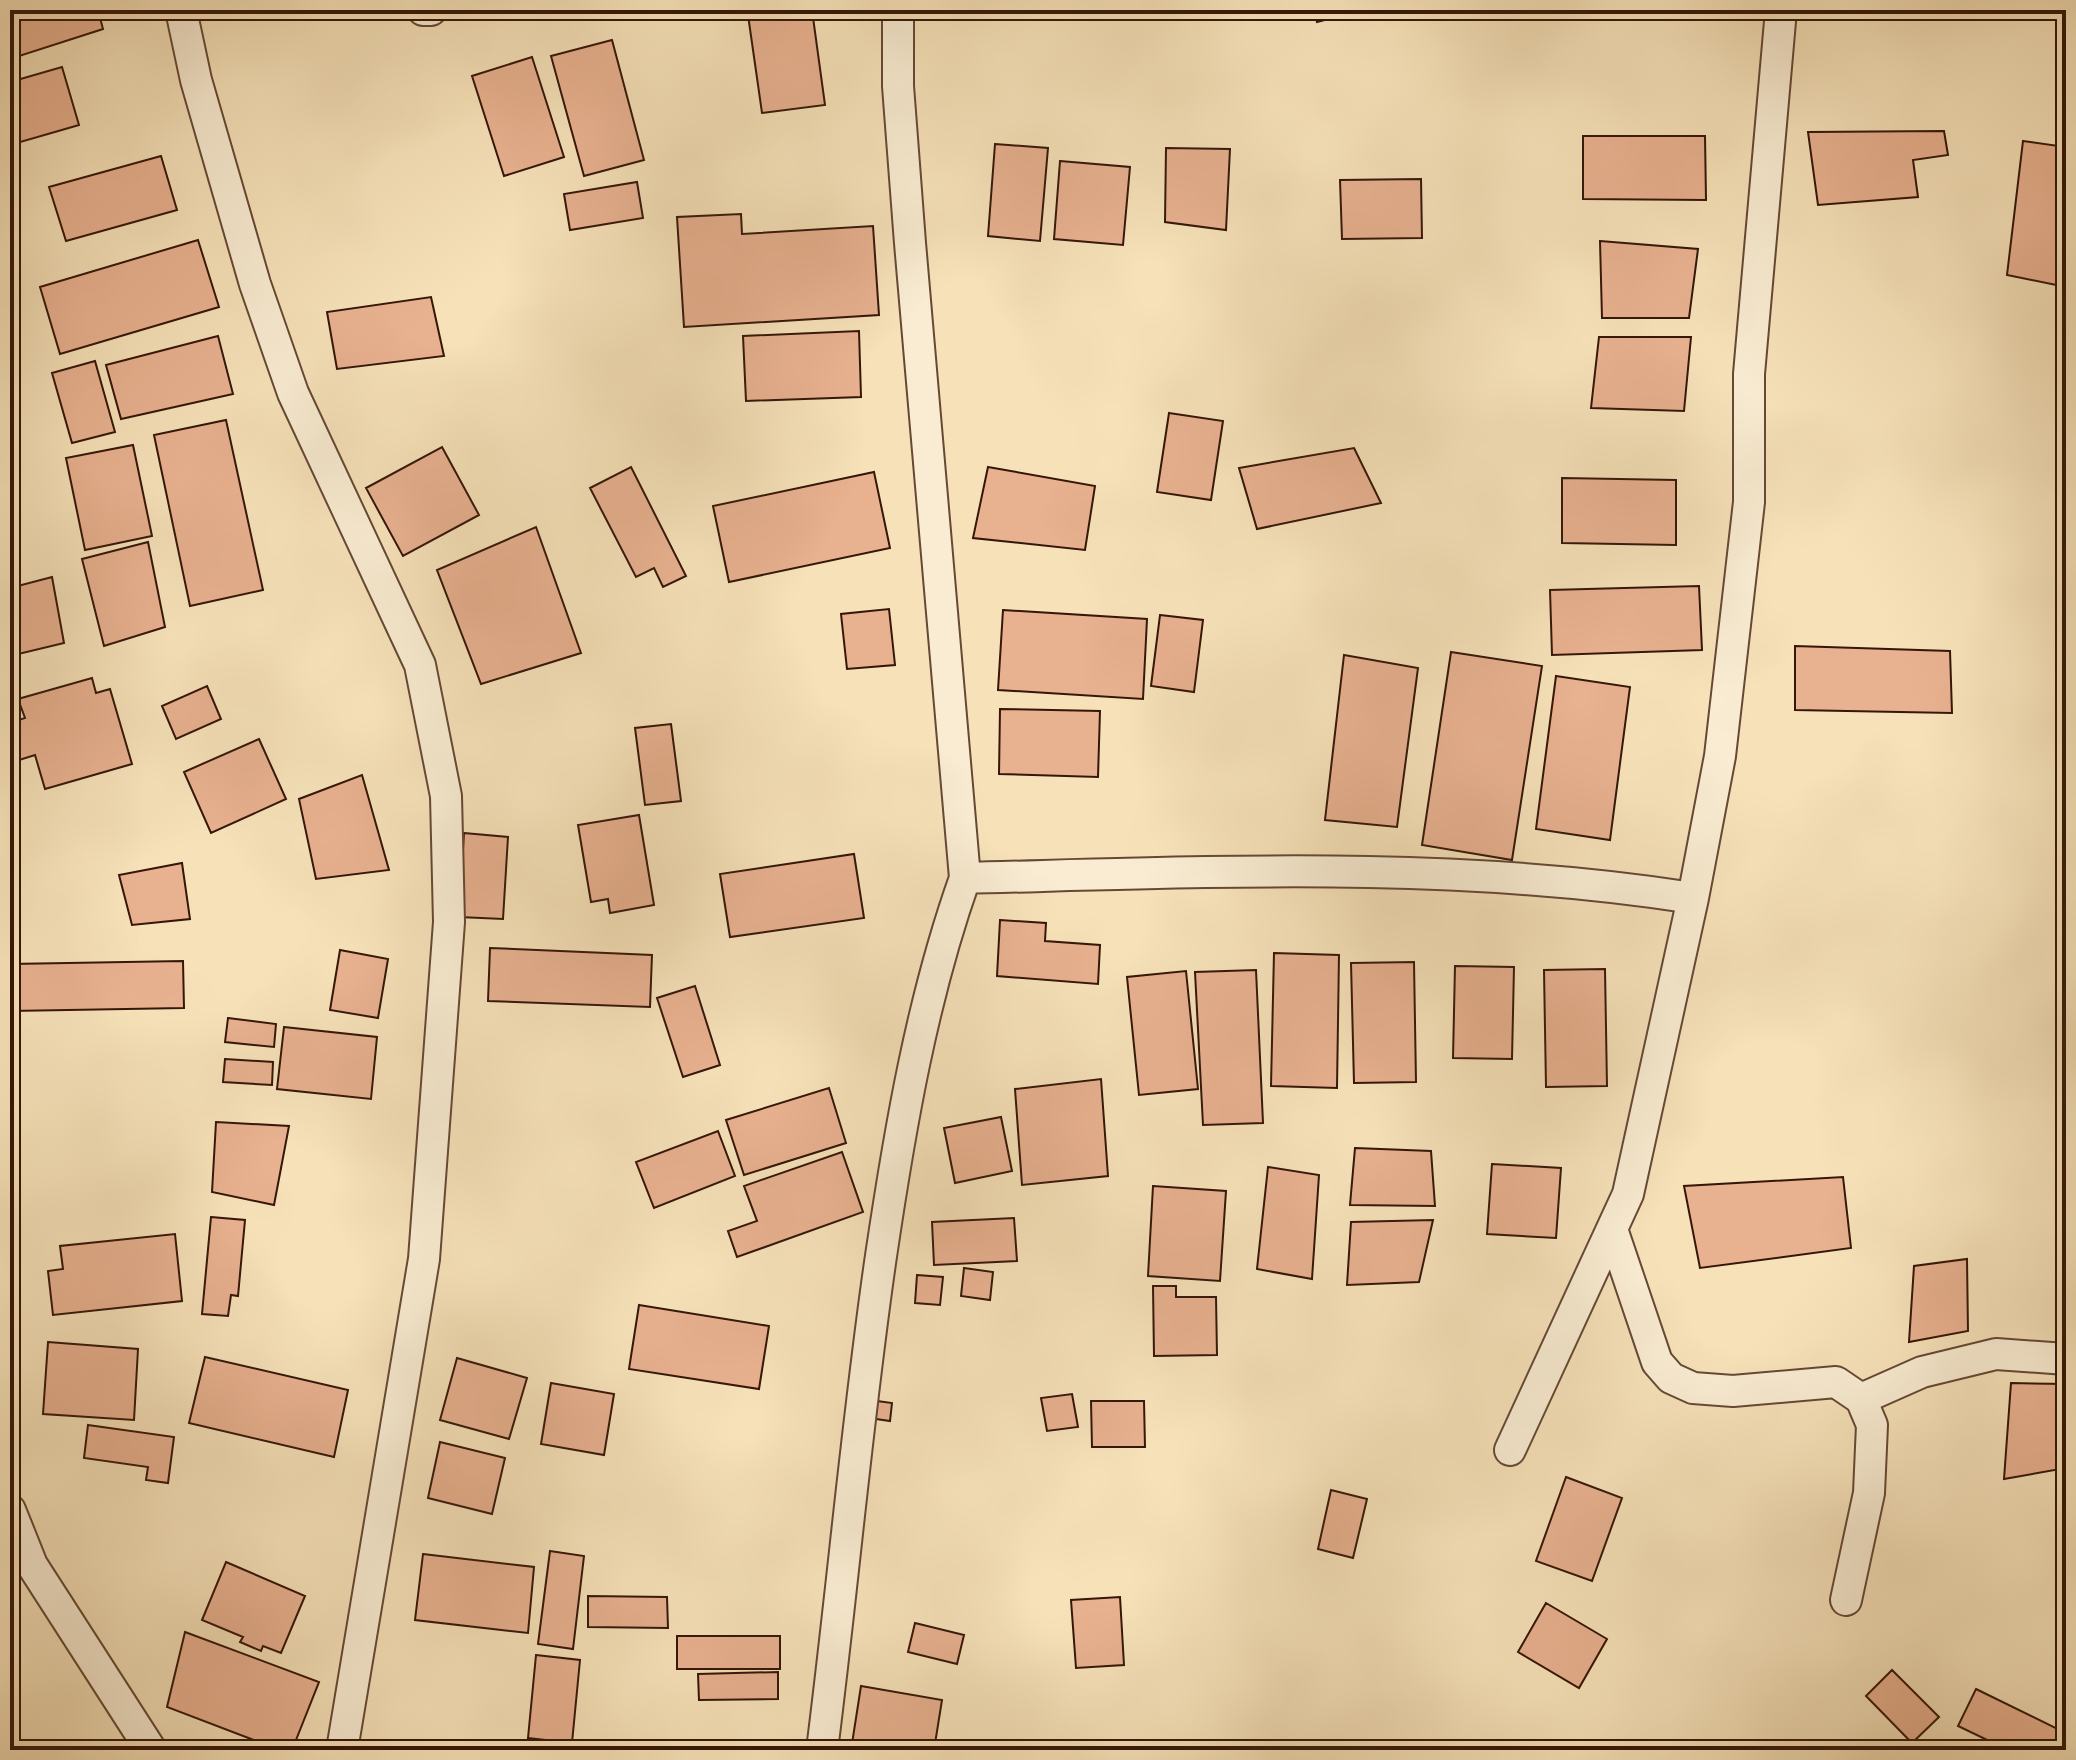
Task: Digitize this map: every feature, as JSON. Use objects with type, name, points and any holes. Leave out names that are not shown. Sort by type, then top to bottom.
[{"type":"street","points":[[181,10],[196,80],[255,284],[293,393],[420,665],[446,796],[449,922],[424,1259],[342,1750]]},
{"type":"street","points":[[423,10],[431,10]]},
{"type":"street","points":[[822,1750],[855,1443],[896,1151],[940,950],[965,878],[910,243],[898,86],[898,10]]},
{"type":"street","points":[[1510,1450],[1546,1379],[1573,1309],[1613,1232],[1628,1194],[1693,898],[1720,756],[1749,502],[1749,374],[1764,170],[1781,10]]},
{"type":"street","points":[[965,878],[1223,871],[1420,872],[1638,889],[1693,898]]},
{"type":"street","points":[[1613,1232],[1657,1362],[1671,1378],[1693,1388],[1733,1391],[1836,1382],[1861,1399],[1872,1425],[1869,1493],[1846,1600]]},
{"type":"street","points":[[1861,1399],[1922,1372],[1996,1354],[2066,1359]]},
{"type":"street","points":[[10,1510],[32,1565],[151,1750]]},
{"type":"building","points":[[10,10],[98,10],[103,29],[10,59]]},
{"type":"building","points":[[812,10],[825,105],[762,113],[748,15]]},
{"type":"building","points":[[1314,10],[1363,10],[1317,22]]},
{"type":"building","points":[[612,40],[644,160],[584,176],[551,56]]},
{"type":"building","points":[[532,57],[564,157],[504,176],[472,76]]},
{"type":"building","points":[[62,67],[79,125],[10,145],[10,82]]},
{"type":"building","points":[[1944,131],[1948,155],[1913,160],[1918,197],[1818,205],[1808,132]]},
{"type":"building","points":[[1583,136],[1705,136],[1706,200],[1583,199]]},
{"type":"building","points":[[2023,141],[2066,147],[2066,287],[2007,275]]},
{"type":"building","points":[[995,144],[1048,148],[1040,241],[988,236]]},
{"type":"building","points":[[1166,148],[1230,149],[1226,230],[1165,222]]},
{"type":"building","points":[[161,156],[177,210],[66,241],[49,187]]},
{"type":"building","points":[[1060,161],[1130,167],[1123,245],[1054,239]]},
{"type":"building","points":[[1421,179],[1422,238],[1342,239],[1340,180]]},
{"type":"building","points":[[637,182],[643,218],[570,230],[564,194]]},
{"type":"building","points":[[741,214],[742,234],[873,226],[879,315],[684,327],[677,217]]},
{"type":"building","points":[[198,240],[219,307],[60,354],[40,287]]},
{"type":"building","points":[[1600,241],[1698,249],[1689,318],[1602,318]]},
{"type":"building","points":[[431,297],[444,356],[337,369],[327,312]]},
{"type":"building","points":[[859,331],[861,397],[746,401],[743,336]]},
{"type":"building","points":[[218,336],[233,394],[121,419],[106,365]]},
{"type":"building","points":[[1599,337],[1691,337],[1684,411],[1591,408]]},
{"type":"building","points":[[95,361],[115,432],[72,443],[52,373]]},
{"type":"building","points":[[1169,413],[1223,421],[1211,500],[1157,492]]},
{"type":"building","points":[[226,420],[263,590],[190,606],[154,435]]},
{"type":"building","points":[[133,445],[152,536],[85,550],[66,458]]},
{"type":"building","points":[[442,447],[479,515],[403,556],[366,488]]},
{"type":"building","points":[[1354,448],[1381,503],[1257,529],[1239,468]]},
{"type":"building","points":[[631,467],[686,576],[663,587],[654,568],[636,577],[590,488]]},
{"type":"building","points":[[988,467],[1095,486],[1085,550],[973,538]]},
{"type":"building","points":[[874,472],[890,548],[729,582],[713,506]]},
{"type":"building","points":[[1562,478],[1676,480],[1676,545],[1562,543]]},
{"type":"building","points":[[536,527],[581,653],[481,684],[437,570]]},
{"type":"building","points":[[148,542],[165,627],[104,646],[82,559]]},
{"type":"building","points":[[52,577],[64,643],[10,656],[10,588]]},
{"type":"building","points":[[1699,586],[1702,650],[1552,655],[1550,590]]},
{"type":"building","points":[[889,609],[895,665],[847,669],[841,614]]},
{"type":"building","points":[[1003,610],[1147,619],[1143,699],[998,690]]},
{"type":"building","points":[[1160,615],[1203,620],[1194,692],[1151,686]]},
{"type":"building","points":[[1795,646],[1950,651],[1952,713],[1795,710]]},
{"type":"building","points":[[1451,652],[1542,666],[1512,860],[1422,845]]},
{"type":"building","points":[[1344,655],[1418,668],[1397,827],[1325,820]]},
{"type":"building","points":[[1556,676],[1630,687],[1610,840],[1536,829]]},
{"type":"building","points":[[92,678],[96,693],[110,689],[132,764],[45,789],[35,755],[16,761],[10,741],[10,723],[25,718],[18,699]]},
{"type":"building","points":[[207,686],[221,719],[176,739],[162,706]]},
{"type":"building","points":[[1000,709],[1100,711],[1098,777],[999,774]]},
{"type":"building","points":[[671,724],[681,801],[645,805],[635,728]]},
{"type":"building","points":[[259,739],[286,799],[211,833],[184,772]]},
{"type":"building","points":[[362,775],[389,870],[316,879],[299,799]]},
{"type":"building","points":[[639,815],[654,905],[610,913],[608,899],[591,902],[578,825]]},
{"type":"building","points":[[464,833],[508,837],[503,919],[459,917]]},
{"type":"building","points":[[854,854],[864,918],[730,937],[720,874]]},
{"type":"building","points":[[182,863],[190,919],[132,925],[119,875]]},
{"type":"building","points":[[1000,920],[1046,923],[1045,941],[1100,945],[1098,984],[997,976]]},
{"type":"building","points":[[490,948],[652,955],[650,1007],[488,1001]]},
{"type":"building","points":[[340,950],[388,959],[378,1018],[330,1010]]},
{"type":"building","points":[[1274,953],[1339,955],[1337,1088],[1271,1086]]},
{"type":"building","points":[[183,961],[184,1008],[10,1011],[10,964]]},
{"type":"building","points":[[1414,962],[1416,1082],[1354,1083],[1351,963]]},
{"type":"building","points":[[1455,966],[1514,967],[1512,1059],[1453,1058]]},
{"type":"building","points":[[1605,969],[1607,1086],[1546,1087],[1544,970]]},
{"type":"building","points":[[1256,970],[1263,1123],[1203,1125],[1195,972]]},
{"type":"building","points":[[1186,971],[1198,1089],[1139,1095],[1127,977]]},
{"type":"building","points":[[695,986],[720,1065],[683,1077],[657,998]]},
{"type":"building","points":[[228,1018],[276,1024],[274,1047],[225,1042]]},
{"type":"building","points":[[284,1027],[377,1037],[371,1099],[277,1089]]},
{"type":"building","points":[[225,1059],[273,1062],[272,1085],[223,1082]]},
{"type":"building","points":[[1101,1079],[1108,1176],[1022,1185],[1015,1089]]},
{"type":"building","points":[[829,1088],[846,1143],[744,1175],[726,1120]]},
{"type":"building","points":[[1001,1117],[1012,1171],[955,1183],[944,1128]]},
{"type":"building","points":[[216,1122],[289,1126],[274,1205],[212,1192]]},
{"type":"building","points":[[718,1131],[735,1176],[654,1208],[636,1162]]},
{"type":"building","points":[[1355,1148],[1431,1151],[1435,1206],[1350,1205]]},
{"type":"building","points":[[842,1152],[863,1212],[737,1257],[728,1231],[757,1221],[744,1186]]},
{"type":"building","points":[[1492,1164],[1561,1168],[1556,1238],[1487,1234]]},
{"type":"building","points":[[1268,1167],[1319,1175],[1312,1279],[1257,1269]]},
{"type":"building","points":[[1843,1177],[1851,1248],[1700,1268],[1684,1186]]},
{"type":"building","points":[[1153,1186],[1226,1191],[1220,1281],[1148,1276]]},
{"type":"building","points":[[211,1217],[245,1220],[238,1296],[231,1295],[228,1316],[202,1314]]},
{"type":"building","points":[[1014,1218],[1017,1261],[934,1265],[932,1222]]},
{"type":"building","points":[[1433,1220],[1419,1282],[1347,1285],[1351,1222]]},
{"type":"building","points":[[175,1234],[182,1301],[53,1315],[48,1271],[63,1269],[60,1246]]},
{"type":"building","points":[[1967,1259],[1968,1331],[1909,1342],[1914,1266]]},
{"type":"building","points":[[964,1268],[993,1272],[990,1300],[961,1296]]},
{"type":"building","points":[[917,1275],[943,1277],[940,1305],[915,1303]]},
{"type":"building","points":[[1153,1286],[1176,1286],[1176,1297],[1216,1297],[1217,1355],[1154,1356]]},
{"type":"building","points":[[639,1305],[769,1326],[759,1389],[629,1369]]},
{"type":"building","points":[[48,1342],[138,1349],[134,1420],[43,1414]]},
{"type":"building","points":[[205,1357],[348,1390],[334,1457],[189,1423]]},
{"type":"building","points":[[457,1358],[527,1378],[509,1439],[440,1420]]},
{"type":"building","points":[[551,1383],[614,1394],[604,1455],[541,1444]]},
{"type":"building","points":[[2011,1383],[2066,1384],[2066,1468],[2004,1479]]},
{"type":"building","points":[[1072,1394],[1078,1427],[1047,1431],[1041,1398]]},
{"type":"building","points":[[870,1400],[892,1403],[890,1421],[869,1418]]},
{"type":"building","points":[[1091,1401],[1144,1401],[1145,1447],[1092,1447]]},
{"type":"building","points":[[88,1425],[174,1437],[168,1483],[146,1480],[148,1467],[84,1458]]},
{"type":"building","points":[[440,1442],[505,1458],[492,1514],[428,1498]]},
{"type":"building","points":[[1566,1477],[1622,1498],[1592,1581],[1536,1561]]},
{"type":"building","points":[[1331,1490],[1367,1499],[1353,1558],[1318,1549]]},
{"type":"building","points":[[550,1551],[584,1556],[573,1649],[538,1644]]},
{"type":"building","points":[[423,1554],[534,1567],[528,1633],[415,1620]]},
{"type":"building","points":[[226,1562],[305,1596],[281,1653],[263,1646],[261,1651],[240,1642],[243,1637],[202,1620]]},
{"type":"building","points":[[588,1596],[667,1597],[668,1628],[588,1627]]},
{"type":"building","points":[[1120,1597],[1124,1665],[1076,1668],[1071,1600]]},
{"type":"building","points":[[1546,1603],[1607,1639],[1579,1688],[1518,1652]]},
{"type":"building","points":[[915,1623],[964,1635],[957,1664],[908,1652]]},
{"type":"building","points":[[185,1632],[319,1682],[292,1750],[280,1750],[167,1707]]},
{"type":"building","points":[[677,1636],[780,1636],[780,1669],[677,1669]]},
{"type":"building","points":[[536,1655],[580,1660],[572,1743],[528,1738]]},
{"type":"building","points":[[1892,1670],[1939,1717],[1912,1743],[1866,1696]]},
{"type":"building","points":[[778,1672],[778,1699],[699,1700],[698,1674]]},
{"type":"building","points":[[861,1686],[942,1700],[934,1750],[851,1750]]},
{"type":"building","points":[[1976,1689],[2066,1733],[2066,1750],[2008,1750],[1958,1726]]},
{"type":"building","points":[[576,1749],[640,1750],[576,1750]]}]
